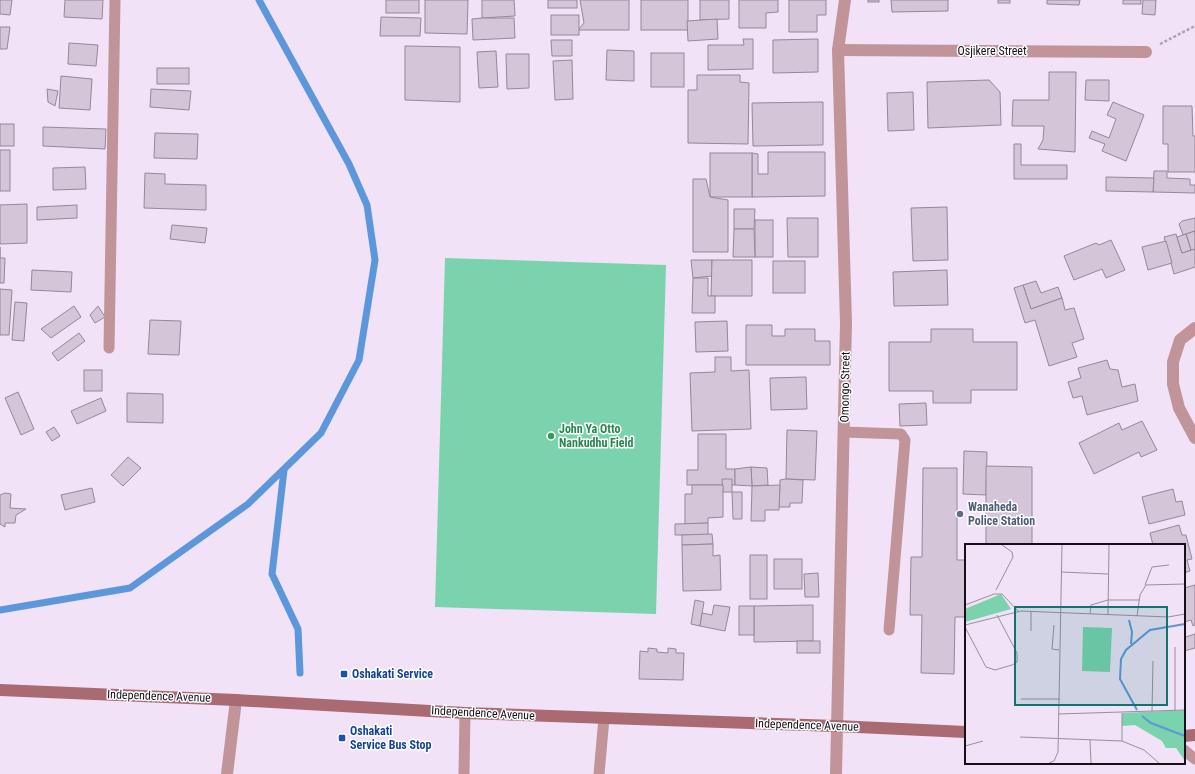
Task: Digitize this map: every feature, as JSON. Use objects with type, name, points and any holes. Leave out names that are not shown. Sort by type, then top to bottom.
[{"type":"main road","name":"Independence Avenue","points":[[0,690],[236,700],[465,713],[965,732]]},
{"type":"street","name":"Omongo Street","points":[[836,774],[846,322],[838,50],[845,0]]},
{"type":"street","name":"Osjikere Street","points":[[838,50],[1146,52]]},
{"type":"street","points":[[1195,328],[1180,340],[1173,362],[1173,384],[1179,408],[1195,438]]},
{"type":"street","points":[[227,774],[236,700]]},
{"type":"lane","points":[[109,348],[115,0]]},
{"type":"lane","points":[[844,432],[901,434],[905,440],[889,630]]},
{"type":"lane","points":[[464,774],[465,713]]},
{"type":"lane","points":[[599,774],[604,718]]},
{"type":"lane","points":[[1185,751],[1195,759]]},
{"type":"path","points":[[1146,52],[1195,26]]},
{"type":"green space","name":"John Ya Otto Nankudhu Field","points":[[445,258],[666,265],[656,614],[435,607]]},
{"type":"building","points":[[0,0],[12,0],[10,15],[0,14]]},
{"type":"building","points":[[65,0],[103,0],[102,19],[64,17]]},
{"type":"building","points":[[386,0],[419,0],[419,13],[386,13]]},
{"type":"building","points":[[425,0],[468,0],[467,34],[425,33]]},
{"type":"building","points":[[482,0],[514,0],[515,16],[482,18]]},
{"type":"building","points":[[548,0],[577,0],[577,8],[548,8]]},
{"type":"building","points":[[580,0],[629,0],[629,30],[578,30],[584,23]]},
{"type":"building","points":[[641,0],[688,0],[688,30],[641,30]]},
{"type":"building","points":[[700,0],[729,0],[729,19],[700,20]]},
{"type":"building","points":[[739,0],[778,0],[778,12],[766,13],[766,28],[739,28]]},
{"type":"building","points":[[789,0],[826,0],[826,15],[817,15],[817,32],[789,32]]},
{"type":"building","points":[[868,0],[879,0],[879,2],[868,2]]},
{"type":"building","points":[[891,0],[948,0],[948,11],[892,12]]},
{"type":"building","points":[[998,0],[1010,0],[1010,3],[998,3]]},
{"type":"building","points":[[1047,0],[1080,0],[1079,5],[1047,4]]},
{"type":"building","points":[[1123,0],[1141,0],[1141,4],[1123,4]]},
{"type":"building","points":[[1143,0],[1156,0],[1155,15],[1142,14]]},
{"type":"building","points":[[551,15],[579,15],[579,35],[551,35]]},
{"type":"building","points":[[381,17],[421,18],[420,36],[380,36]]},
{"type":"building","points":[[514,18],[515,38],[473,40],[472,19]]},
{"type":"building","points":[[717,19],[718,39],[688,41],[687,21]]},
{"type":"building","points":[[0,27],[10,27],[7,49],[0,49]]},
{"type":"building","points":[[743,39],[753,39],[753,69],[708,70],[708,45],[744,45]]},
{"type":"building","points":[[818,39],[818,72],[773,73],[773,40]]},
{"type":"building","points":[[551,40],[572,40],[572,56],[552,56]]},
{"type":"building","points":[[69,43],[98,45],[96,66],[68,64]]},
{"type":"building","points":[[405,46],[460,47],[460,102],[405,100]]},
{"type":"building","points":[[607,50],[634,51],[634,81],[606,80]]},
{"type":"building","points":[[496,51],[498,87],[479,88],[477,52]]},
{"type":"building","points":[[651,53],[684,53],[684,87],[651,87]]},
{"type":"building","points":[[506,54],[529,54],[529,88],[507,89]]},
{"type":"building","points":[[572,60],[573,99],[555,100],[553,61]]},
{"type":"building","points":[[157,68],[189,68],[189,84],[157,84]]},
{"type":"building","points":[[1049,72],[1076,72],[1075,152],[1038,149],[1043,140],[1044,126],[1012,126],[1013,100],[1049,100]]},
{"type":"building","points":[[697,75],[740,75],[740,82],[749,83],[748,144],[688,143],[688,90],[697,90]]},
{"type":"building","points":[[61,76],[92,79],[90,110],[59,108]]},
{"type":"building","points":[[989,80],[1000,92],[1001,125],[928,128],[927,82]]},
{"type":"building","points":[[1086,80],[1109,80],[1109,101],[1085,100]]},
{"type":"building","points":[[47,89],[58,91],[55,106],[48,102]]},
{"type":"building","points":[[151,89],[191,91],[189,110],[150,107]]},
{"type":"building","points":[[913,92],[914,130],[888,131],[887,93]]},
{"type":"building","points":[[823,102],[823,145],[753,146],[752,103]]},
{"type":"building","points":[[1113,102],[1144,115],[1126,161],[1102,151],[1105,144],[1089,138],[1092,131],[1109,138],[1116,119],[1107,115]]},
{"type":"building","points":[[1163,106],[1192,106],[1193,136],[1195,136],[1195,172],[1168,172],[1168,144],[1163,144]]},
{"type":"building","points":[[0,124],[14,124],[14,146],[0,146]]},
{"type":"building","points":[[43,127],[106,129],[105,149],[43,146]]},
{"type":"building","points":[[155,133],[198,134],[197,159],[154,158]]},
{"type":"building","points":[[1014,144],[1021,144],[1021,165],[1067,165],[1067,179],[1014,179]]},
{"type":"building","points":[[0,150],[10,150],[10,191],[0,191]]},
{"type":"building","points":[[768,152],[825,152],[825,196],[752,197],[752,153],[758,154],[758,174],[768,174]]},
{"type":"building","points":[[710,153],[752,153],[752,197],[710,197]]},
{"type":"building","points":[[85,167],[86,189],[53,190],[53,168]]},
{"type":"building","points":[[1154,171],[1167,171],[1167,178],[1190,179],[1190,185],[1195,185],[1195,193],[1153,192]]},
{"type":"building","points":[[145,173],[165,174],[165,184],[206,185],[206,210],[144,208]]},
{"type":"building","points":[[1106,177],[1154,178],[1153,192],[1106,191]]},
{"type":"building","points":[[693,179],[706,179],[710,197],[728,200],[728,252],[693,252]]},
{"type":"building","points":[[27,204],[27,243],[0,244],[0,205]]},
{"type":"building","points":[[77,205],[77,218],[37,220],[37,207]]},
{"type":"building","points":[[947,207],[948,260],[913,261],[911,208]]},
{"type":"building","points":[[734,209],[755,209],[754,229],[734,229]]},
{"type":"building","points":[[787,218],[818,218],[818,257],[788,257]]},
{"type":"building","points":[[1195,218],[1195,231],[1183,235],[1179,224],[1182,221]]},
{"type":"building","points":[[755,220],[773,220],[773,257],[755,257]]},
{"type":"building","points":[[172,225],[207,228],[205,243],[170,239]]},
{"type":"building","points":[[734,229],[754,229],[755,257],[733,257]]},
{"type":"building","points":[[1195,231],[1195,250],[1191,250],[1186,234]]},
{"type":"building","points":[[1176,234],[1182,253],[1195,249],[1195,267],[1174,274],[1164,237]]},
{"type":"building","points":[[1186,234],[1191,250],[1182,253],[1177,237]]},
{"type":"building","points":[[1111,240],[1125,270],[1106,278],[1102,269],[1074,280],[1064,256],[1096,243],[1099,245]]},
{"type":"building","points":[[1166,241],[1172,263],[1148,270],[1142,247]]},
{"type":"building","points":[[0,258],[5,258],[4,283],[0,283]]},
{"type":"building","points":[[691,260],[712,260],[712,276],[693,278]]},
{"type":"building","points":[[712,260],[752,260],[752,296],[711,296]]},
{"type":"building","points":[[773,261],[805,261],[805,293],[773,293]]},
{"type":"building","points":[[32,270],[72,272],[71,292],[31,290]]},
{"type":"building","points":[[947,270],[948,305],[894,306],[893,272]]},
{"type":"building","points":[[693,278],[708,278],[708,296],[715,296],[715,313],[692,313]]},
{"type":"building","points":[[1036,281],[1041,293],[1058,287],[1062,298],[1031,309],[1023,285]]},
{"type":"building","points":[[1023,285],[1031,309],[1062,298],[1065,310],[1074,308],[1084,339],[1072,343],[1077,357],[1049,366],[1035,320],[1025,323],[1014,288]]},
{"type":"building","points":[[0,289],[12,290],[9,335],[0,335]]},
{"type":"building","points":[[15,302],[27,303],[24,341],[12,340]]},
{"type":"building","points":[[74,306],[81,317],[51,338],[41,329]]},
{"type":"building","points":[[98,306],[105,317],[95,323],[90,315]]},
{"type":"building","points":[[150,320],[181,321],[179,355],[148,354]]},
{"type":"building","points":[[727,321],[728,351],[696,352],[695,322]]},
{"type":"building","points":[[746,325],[772,325],[772,336],[785,336],[785,329],[815,329],[815,341],[830,341],[830,365],[746,365]]},
{"type":"building","points":[[931,329],[973,329],[973,342],[1017,342],[1017,390],[971,390],[971,403],[933,403],[933,391],[889,391],[889,342],[931,342]]},
{"type":"building","points":[[79,333],[85,341],[58,361],[52,353]]},
{"type":"building","points":[[715,357],[731,357],[731,371],[749,370],[751,429],[692,431],[690,373],[715,372]]},
{"type":"building","points":[[1107,360],[1110,369],[1118,370],[1122,387],[1135,384],[1138,401],[1087,415],[1082,396],[1073,398],[1068,382],[1081,378],[1078,368]]},
{"type":"building","points":[[84,370],[102,370],[102,391],[84,391]]},
{"type":"building","points":[[806,377],[807,409],[771,410],[770,378]]},
{"type":"building","points":[[18,392],[34,429],[21,435],[5,398]]},
{"type":"building","points":[[127,393],[163,394],[163,423],[127,422]]},
{"type":"building","points":[[101,398],[106,411],[77,424],[71,411]]},
{"type":"building","points":[[926,403],[927,425],[900,426],[899,404]]},
{"type":"building","points":[[1142,421],[1157,450],[1141,457],[1139,452],[1094,474],[1079,443],[1119,423],[1122,430]]},
{"type":"building","points":[[54,427],[60,436],[52,441],[46,432]]},
{"type":"building","points":[[787,430],[817,431],[815,480],[786,479]]},
{"type":"building","points":[[698,434],[726,434],[726,469],[735,469],[735,485],[687,485],[687,470],[698,470]]},
{"type":"building","points":[[964,451],[987,452],[986,495],[963,494]]},
{"type":"building","points":[[128,457],[141,468],[123,486],[111,475]]},
{"type":"building","points":[[986,466],[1032,467],[1032,544],[986,544]]},
{"type":"building","points":[[751,467],[767,468],[768,485],[752,486]]},
{"type":"building","points":[[751,467],[752,486],[735,485],[735,469]]},
{"type":"building","points":[[923,468],[957,468],[957,560],[965,560],[965,617],[955,617],[954,674],[921,673],[922,615],[910,615],[911,557],[922,557]]},
{"type":"building","points":[[722,479],[732,479],[732,492],[723,492]]},
{"type":"building","points":[[780,480],[803,480],[802,503],[790,503],[790,507],[779,507]]},
{"type":"building","points":[[692,485],[723,485],[723,517],[708,518],[708,523],[685,524],[685,494],[692,494]]},
{"type":"building","points":[[780,485],[779,510],[765,510],[765,521],[751,521],[752,486]]},
{"type":"building","points":[[92,488],[95,502],[65,510],[61,495]]},
{"type":"building","points":[[1173,489],[1176,502],[1182,501],[1185,515],[1149,524],[1142,497]]},
{"type":"building","points":[[732,492],[742,492],[742,519],[733,519]]},
{"type":"building","points":[[5,493],[11,494],[10,508],[26,509],[16,515],[15,523],[5,523],[5,527],[0,524],[0,495]]},
{"type":"building","points":[[708,523],[708,535],[675,535],[675,524]]},
{"type":"building","points":[[1179,525],[1182,535],[1186,535],[1192,559],[1187,560],[1190,571],[1185,573],[1185,544],[1153,544],[1150,533]]},
{"type":"building","points":[[712,534],[713,544],[682,545],[682,535]]},
{"type":"building","points":[[713,544],[713,556],[720,555],[721,590],[683,591],[682,545]]},
{"type":"building","points":[[750,555],[767,555],[767,599],[750,599]]},
{"type":"building","points":[[774,559],[802,559],[802,589],[774,589]]},
{"type":"building","points":[[818,573],[819,597],[805,597],[804,574]]},
{"type":"building","points":[[1195,585],[1195,625],[1193,626],[1191,620],[1185,622],[1185,588]]},
{"type":"building","points":[[695,600],[704,602],[700,626],[691,624]]},
{"type":"building","points":[[714,605],[730,607],[725,631],[700,626],[702,613],[712,615]]},
{"type":"building","points":[[813,605],[813,641],[754,642],[754,606]]},
{"type":"building","points":[[739,606],[754,606],[754,635],[739,635]]},
{"type":"building","points":[[1185,634],[1186,637],[1195,634],[1195,648],[1185,651]]},
{"type":"building","points":[[797,641],[820,641],[820,653],[797,653]]},
{"type":"building","points":[[648,648],[657,649],[657,652],[668,653],[668,648],[676,649],[676,653],[684,653],[683,680],[639,679],[640,651],[648,652]]},
{"type":"waterway","points":[[0,610],[130,588],[248,504],[321,433],[359,360],[375,260],[367,205],[349,164],[259,0]]},
{"type":"waterway","points":[[284,470],[272,574],[298,629],[300,673]]},
{"type":"place","name":"John Ya Otto Nankudhu Field","points":[[551,436]]},
{"type":"place","name":"Wanaheda Police Station","points":[[960,514]]},
{"type":"place","name":"Oshakati Service","points":[[344,674]]},
{"type":"place","name":"Oshakati Service Bus Stop","points":[[342,738]]}]
